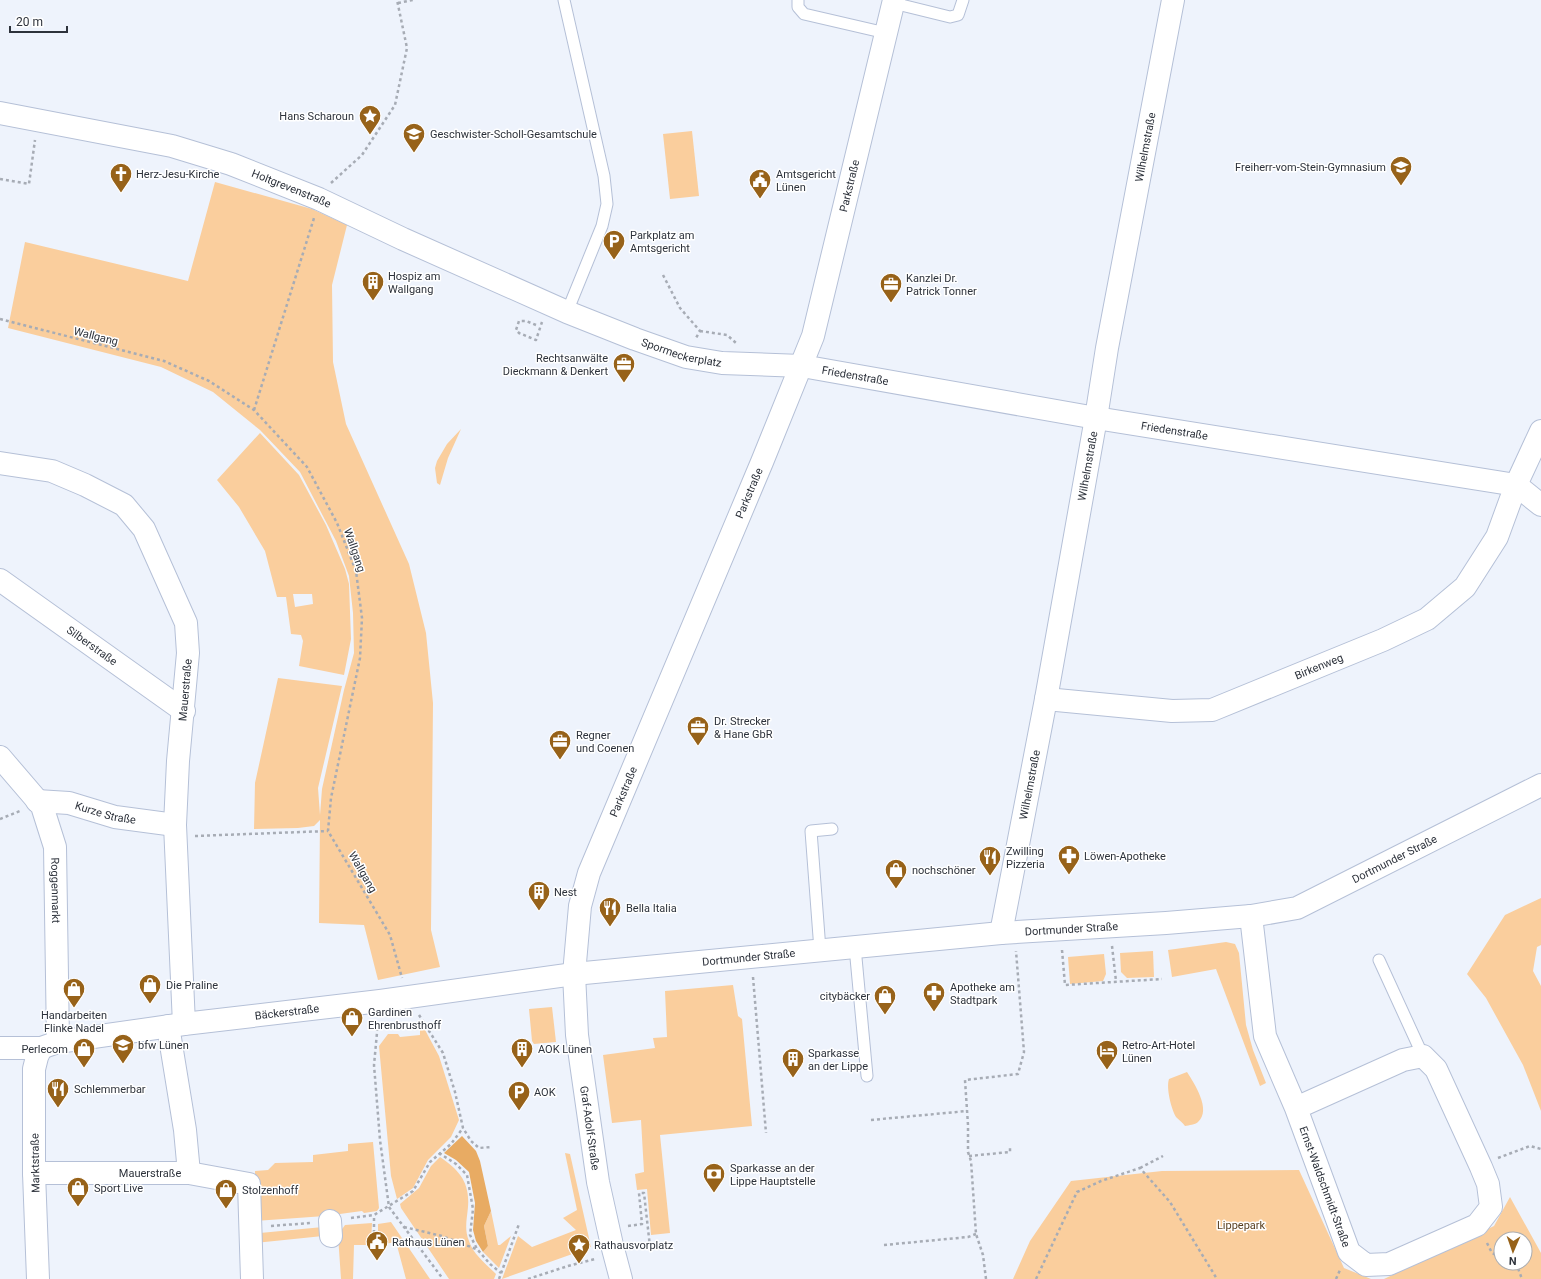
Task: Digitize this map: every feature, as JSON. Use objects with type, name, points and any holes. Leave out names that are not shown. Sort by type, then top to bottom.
[{"type":"street","name":"Wilhelmstraße","points":[[1008,933],[1046,699],[1096,418],[1108,341],[1174,0]]},
{"type":"street","name":"Parkstraße","points":[[574,974],[580,906],[589,873],[802,366],[813,336],[893,1]]},
{"type":"street","name":"Holtgrevenstraße","points":[[0,113],[172,146],[231,164],[319,199],[403,240],[567,312]]},
{"type":"street","name":"Spormeckerplatz","points":[[567,312],[686,357],[722,363],[802,366]]},
{"type":"street","name":"Friedenstraße","points":[[802,366],[1096,418],[1516,485],[1541,505]]},
{"type":"street","name":"Birkenweg","points":[[1046,699],[1172,711],[1212,710],[1383,640],[1427,620],[1464,587],[1498,537],[1516,485],[1541,431]]},
{"type":"street","name":"Mauerstraße","points":[[0,463],[52,471],[85,485],[124,505],[144,529],[186,623],[188,653],[184,711],[178,761],[175,831],[176,1025],[189,1173],[34,1173]]},
{"type":"street","name":"Silberstraße","points":[[0,580],[184,711]]},
{"type":"street","name":"Roggenmarkt","points":[[0,757],[42,806],[55,847],[50,1045]]},
{"type":"street","name":"Dortmunder Straße","points":[[574,974],[1008,933],[1251,916],[1297,908],[1541,785]]},
{"type":"street","name":"Kurze Straße","points":[[38,800],[69,803],[115,817],[175,831]]},
{"type":"street","name":"Ernst-Waldschmidt-Straße","points":[[1251,916],[1265,1036],[1296,1108],[1349,1252],[1366,1266],[1389,1264],[1477,1225],[1492,1207],[1488,1184],[1481,1167],[1436,1069],[1423,1056]]},
{"type":"street","name":"Bäckerstraße","points":[[0,1048],[50,1045],[176,1025],[380,1001],[574,974]]},
{"type":"street","name":"Graf-Adolf-Straße","points":[[574,974],[576,1035],[592,1144],[608,1229],[621,1279]]},
{"type":"street","name":"Marktstraße","points":[[38,1279],[34,1173],[34,1069],[37,1057],[50,1045]]},
{"type":"street","points":[[1296,1108],[1403,1060],[1423,1056]]},
{"type":"street","points":[[189,1173],[249,1184],[252,1279]]},
{"type":"lane","points":[[564,0],[604,176],[607,204],[598,238],[567,312]]},
{"type":"lane","points":[[798,0],[798,7],[804,14],[886,33]]},
{"type":"lane","points":[[893,1],[950,17],[958,15],[963,0]]},
{"type":"lane","points":[[820,950],[811,831],[832,829]]},
{"type":"lane","points":[[855,947],[867,1076]]},
{"type":"lane","points":[[1379,960],[1423,1056]]},
{"type":"path","points":[[254,410],[319,199],[327,187],[362,156],[395,104],[407,48],[397,2],[413,0]]},
{"type":"path","points":[[0,179],[29,184],[37,120]]},
{"type":"path","points":[[663,275],[680,308],[700,331],[686,357]]},
{"type":"path","name":"Wallgang","points":[[0,319],[164,361],[209,381],[254,410],[307,467],[337,523],[356,571],[362,618],[360,658],[331,798],[328,831],[390,935],[408,997],[443,1053],[455,1092],[463,1128]]},
{"type":"path","points":[[536,325],[526,321],[519,321],[516,330],[519,333],[536,340],[539,331]]},
{"type":"path","points":[[175,831],[328,831]]},
{"type":"path","points":[[1110,927],[1116,981]]},
{"type":"path","points":[[1060,930],[1065,985],[1162,979]]},
{"type":"path","points":[[986,1279],[983,1255],[976,1234],[971,1161],[968,1152],[965,1080],[1018,1074],[1024,1052],[1008,933]]},
{"type":"path","points":[[752,957],[766,1133]]},
{"type":"path","points":[[380,1001],[374,1065],[380,1140],[390,1207],[443,1279]]},
{"type":"path","points":[[871,1120],[967,1111]]},
{"type":"path","points":[[390,1207],[413,1191],[430,1162],[451,1144],[463,1128],[471,1140],[479,1148],[491,1147]]},
{"type":"path","points":[[1481,1167],[1503,1155],[1530,1146],[1541,1149]]},
{"type":"path","points":[[969,1156],[1010,1152],[1010,1148]]},
{"type":"path","points":[[439,1153],[456,1164],[467,1175],[473,1209],[470,1235],[477,1249],[490,1264],[501,1273]]},
{"type":"path","points":[[1036,1279],[1077,1192],[1101,1181],[1140,1168],[1164,1156]]},
{"type":"path","points":[[1140,1168],[1170,1202],[1217,1279]]},
{"type":"path","points":[[608,1229],[642,1224],[639,1193],[644,1193],[650,1247]]},
{"type":"path","points":[[374,1215],[374,1245]]},
{"type":"path","points":[[499,1279],[519,1224]]},
{"type":"path","points":[[404,1226],[442,1236],[477,1249]]},
{"type":"path","points":[[884,1245],[968,1237],[976,1234]]},
{"type":"path","points":[[528,1279],[568,1266],[614,1254]]},
{"type":"green space","points":[[692,131],[699,196],[670,199],[663,134]]},
{"type":"green space","points":[[215,182],[312,209],[347,225],[332,285],[333,362],[346,424],[409,564],[426,633],[433,703],[431,930],[440,967],[378,980],[364,925],[319,923],[320,820],[314,826],[254,829],[255,783],[278,678],[342,686],[318,788],[320,815],[322,789],[344,690],[354,653],[353,613],[349,576],[336,541],[300,472],[260,430],[213,392],[161,367],[8,328],[25,242],[188,281]]},
{"type":"green space","points":[[461,429],[448,458],[440,485],[437,483],[435,468],[437,461],[447,444]]},
{"type":"green space","points":[[260,433],[299,475],[326,525],[345,569],[349,584],[351,639],[344,675],[299,666],[303,641],[301,635],[291,634],[286,597],[277,597],[265,551],[239,507],[217,480]],"holes":[[[293,594],[312,594],[313,604],[295,607]]]},
{"type":"green space","points":[[1541,898],[1541,945],[1537,947],[1533,971],[1541,986],[1541,1111],[1523,1065],[1486,998],[1467,974],[1505,915]]},
{"type":"green space","points":[[1226,942],[1235,944],[1239,953],[1246,1025],[1253,1050],[1266,1083],[1260,1086],[1216,969],[1172,977],[1168,950]]},
{"type":"green space","points":[[1153,951],[1154,977],[1127,978],[1121,972],[1120,953]]},
{"type":"green space","points":[[1104,954],[1106,974],[1103,981],[1070,984],[1068,957]]},
{"type":"green space","points":[[733,985],[738,1016],[742,1019],[752,1126],[660,1135],[670,1233],[651,1235],[647,1189],[637,1190],[635,1174],[644,1172],[641,1120],[612,1123],[603,1055],[655,1048],[653,1038],[667,1037],[665,991]]},
{"type":"green space","points":[[552,1007],[556,1042],[534,1044],[532,1041],[529,1009]]},
{"type":"green space","points":[[424,1028],[439,1056],[459,1120],[451,1137],[428,1160],[413,1188],[397,1199],[391,1176],[379,1046],[388,1034],[398,1034],[400,1037],[420,1035],[420,1029]]},
{"type":"green space","points":[[1187,1072],[1197,1089],[1203,1104],[1203,1111],[1202,1117],[1198,1122],[1185,1126],[1174,1113],[1168,1083],[1169,1079]]},
{"type":"green space","points":[[373,1142],[379,1208],[377,1211],[364,1213],[362,1211],[325,1216],[255,1221],[255,1171],[268,1170],[275,1163],[313,1162],[313,1155],[348,1151],[348,1144]]},
{"type":"green space","points":[[565,1153],[570,1154],[591,1247],[578,1249],[578,1252],[502,1279],[518,1236],[532,1247],[576,1230],[563,1218],[577,1210]]},
{"type":"green space","points":[[440,1157],[458,1172],[465,1184],[468,1198],[466,1224],[467,1237],[477,1255],[496,1274],[494,1279],[449,1279],[401,1208],[400,1204],[419,1188],[431,1166]]},
{"type":"green space","name":"Lippepark","points":[[1299,1170],[1344,1268],[1371,1279],[1013,1279],[1030,1241],[1071,1181],[1162,1171]]},
{"type":"green space","points":[[1510,1197],[1529,1231],[1493,1231],[1493,1271],[1533,1271],[1533,1239],[1541,1253],[1541,1279],[1384,1279],[1494,1226]]},
{"type":"green space","points":[[491,1211],[498,1245],[511,1236],[499,1268],[483,1252],[488,1246],[484,1226]]},
{"type":"green space","points":[[391,1222],[430,1279],[406,1279],[396,1242],[378,1245],[378,1224]]},
{"type":"green space","points":[[372,1223],[371,1245],[354,1245],[353,1279],[341,1279],[338,1235],[345,1225]]},
{"type":"green space","points":[[323,1227],[323,1236],[255,1243],[260,1233]]},
{"type":"shaded area","points":[[462,1136],[476,1151],[480,1161],[491,1211],[484,1226],[488,1246],[483,1252],[476,1241],[473,1230],[475,1203],[469,1172],[456,1160],[444,1153]]},
{"type":"place","name":"Hans Scharoun","points":[[370,136]]},
{"type":"place","name":"Geschwister-Scholl-Gesamtschule","points":[[414,154]]},
{"type":"place","name":"Freiherr-vom-Stein-Gymnasium","points":[[1401,186]]},
{"type":"place","name":"Herz-Jesu-Kirche","points":[[121,194]]},
{"type":"place","name":"Amtsgericht Lünen","points":[[760,200]]},
{"type":"place","name":"Parkplatz am Amtsgericht","points":[[614,260]]},
{"type":"place","name":"Hospiz am Wallgang","points":[[373,302]]},
{"type":"place","name":"Kanzlei Dr. Patrick Tonner","points":[[891,304]]},
{"type":"place","name":"Rechtsanwälte Dieckmann & Denkert","points":[[624,384]]},
{"type":"place","name":"Dr. Strecker & Hane GbR","points":[[698,746]]},
{"type":"place","name":"Regner und Coenen","points":[[560,760]]},
{"type":"place","name":"Zwilling Pizzeria","points":[[990,876]]},
{"type":"place","name":"Löwen-Apotheke","points":[[1069,876]]},
{"type":"place","name":"nochschöner","points":[[896,890]]},
{"type":"place","name":"Nest","points":[[539,912]]},
{"type":"place","name":"Bella Italia","points":[[610,928]]},
{"type":"place","name":"Die Praline","points":[[150,1004]]},
{"type":"place","name":"Handarbeiten Flinke Nadel","points":[[74,1008]]},
{"type":"place","name":"Apotheke am Stadtpark","points":[[934,1012]]},
{"type":"place","name":"citybäcker","points":[[885,1016]]},
{"type":"place","name":"Gardinen Ehrenbrusthoff","points":[[352,1038]]},
{"type":"place","name":"bfw Lünen","points":[[123,1064]]},
{"type":"place","name":"Perlecom","points":[[84,1068]]},
{"type":"place","name":"AOK Lünen","points":[[522,1068]]},
{"type":"place","name":"Retro-Art-Hotel Lünen","points":[[1107,1070]]},
{"type":"place","name":"Sparkasse an der Lippe","points":[[793,1078]]},
{"type":"place","name":"Schlemmerbar","points":[[58,1108]]},
{"type":"place","name":"AOK","points":[[519,1112]]},
{"type":"place","name":"Sparkasse an der Lippe Hauptstelle","points":[[714,1194]]},
{"type":"place","name":"Sport Live","points":[[78,1208]]},
{"type":"place","name":"Stolzenhoff","points":[[226,1210]]},
{"type":"place","name":"Rathaus Lünen","points":[[377,1262]]},
{"type":"place","name":"Rathausvorplatz","points":[[579,1264]]}]
